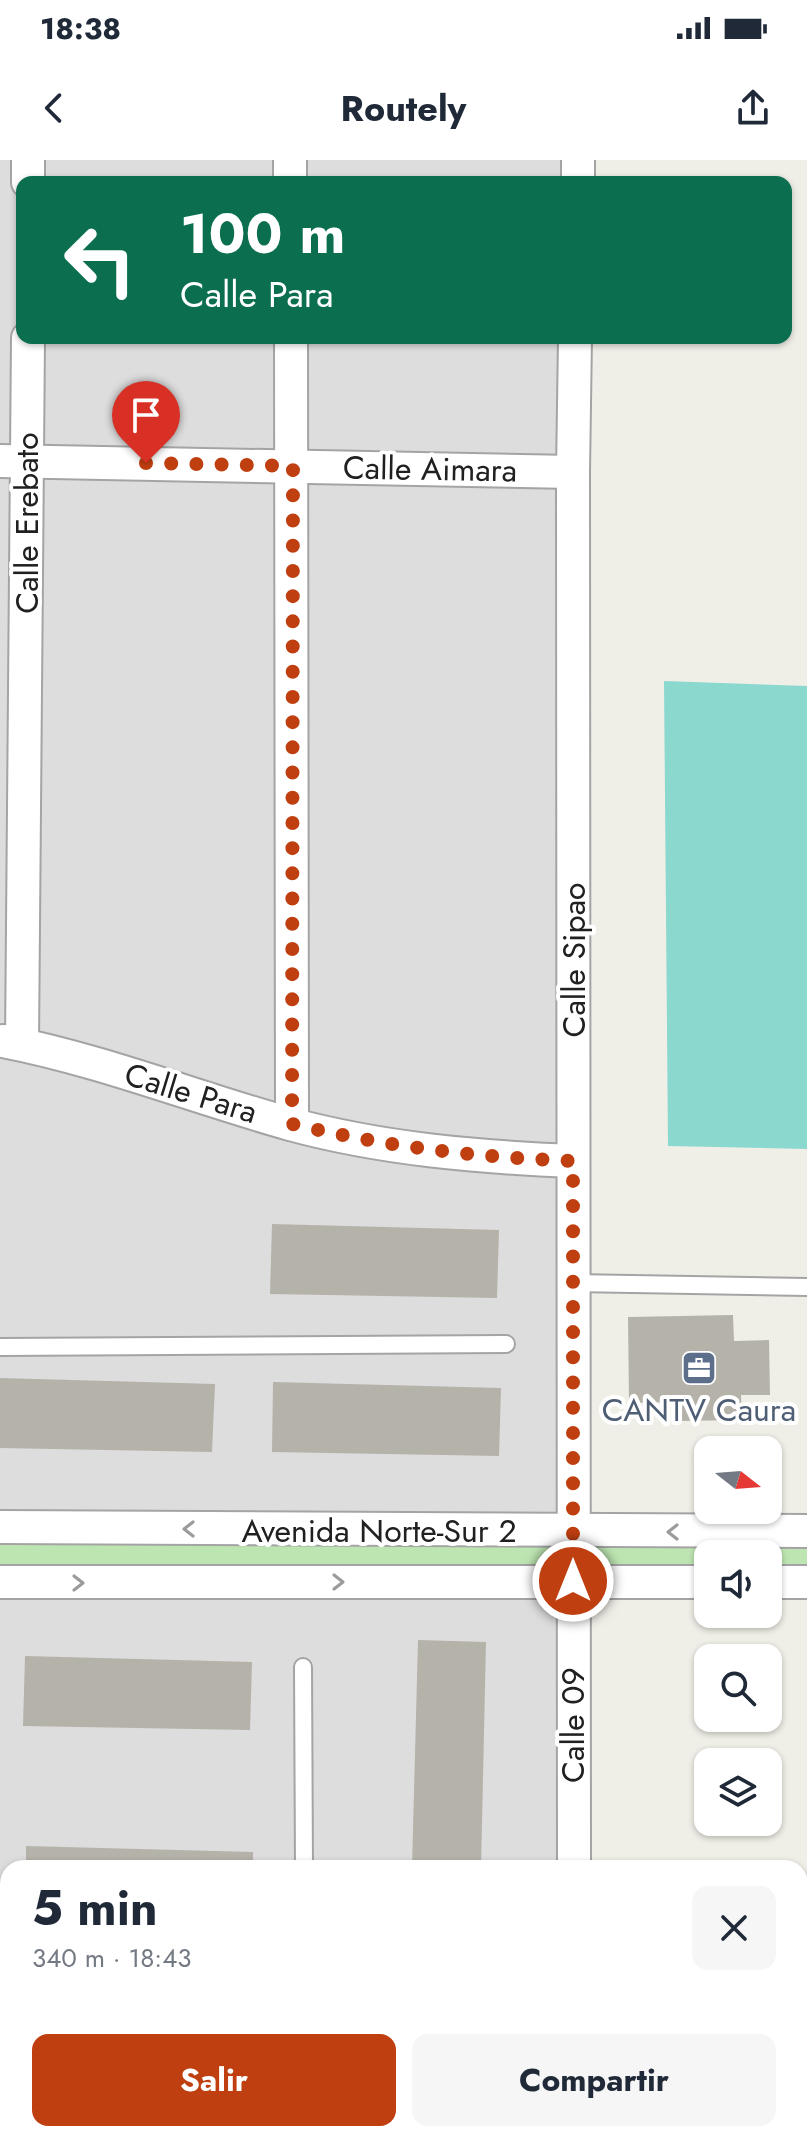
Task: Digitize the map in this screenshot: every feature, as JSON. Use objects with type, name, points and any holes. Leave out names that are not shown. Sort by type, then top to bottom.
[{"type":"street","name":"Calle Erebato","points":[[11,1042],[14,461],[27,344]]},
{"type":"street","points":[[291,344],[292,1124]]},
{"type":"street","name":"Calle Sipao","points":[[573,1581],[575,344]]},
{"type":"street","name":"Calle Aimara","points":[[14,461],[573,472]]},
{"type":"street","name":"Calle Para","points":[[11,1042],[119,1070],[292,1124],[363,1141],[440,1152],[573,1161]]},
{"type":"street","name":"Avenida Norte-Sur 2","points":[[0,1527],[807,1531]]},
{"type":"street","name":"Calle 09","points":[[573,1581],[574,1860]]},
{"type":"street","name":"Avenida Norte-Sur 2","points":[[0,1582],[694,1582]]},
{"type":"street","points":[[782,1582],[807,1582]]},
{"type":"lane","points":[[573,1283],[807,1287]]},
{"type":"lane","points":[[0,1347],[506,1344]]},
{"type":"lane","points":[[303,1667],[304,1860]]},
{"type":"shaded area","points":[[0,160],[578,160],[578,176],[16,176],[16,344],[575,344],[574,1860],[0,1860]]},
{"type":"shaded area","points":[[664,681],[807,686],[807,1149],[668,1146]]},
{"type":"green space","points":[[0,1527],[807,1531],[807,1582],[782,1582],[782,1540],[694,1540],[694,1582],[0,1582]]},
{"type":"building","points":[[272,1224],[499,1230],[497,1298],[270,1294]]},
{"type":"building","name":"CANTV Caura","points":[[733,1315],[734,1341],[769,1340],[770,1395],[741,1395],[742,1420],[680,1421],[680,1402],[629,1403],[628,1317]]},
{"type":"building","points":[[0,1378],[215,1384],[212,1452],[0,1448]]},
{"type":"building","points":[[273,1382],[501,1388],[499,1456],[272,1452]]},
{"type":"building","points":[[418,1640],[486,1642],[481,1860],[412,1860]]},
{"type":"building","points":[[25,1656],[252,1662],[250,1730],[23,1726]]},
{"type":"building","points":[[26,1846],[253,1852],[253,1860],[26,1860]]},
{"type":"place","name":"CANTV Caura","points":[[699,1368]]},
{"type":"route","points":[[146,463],[293,466],[292,1124],[363,1141],[440,1152],[573,1161],[573,1581]]}]
